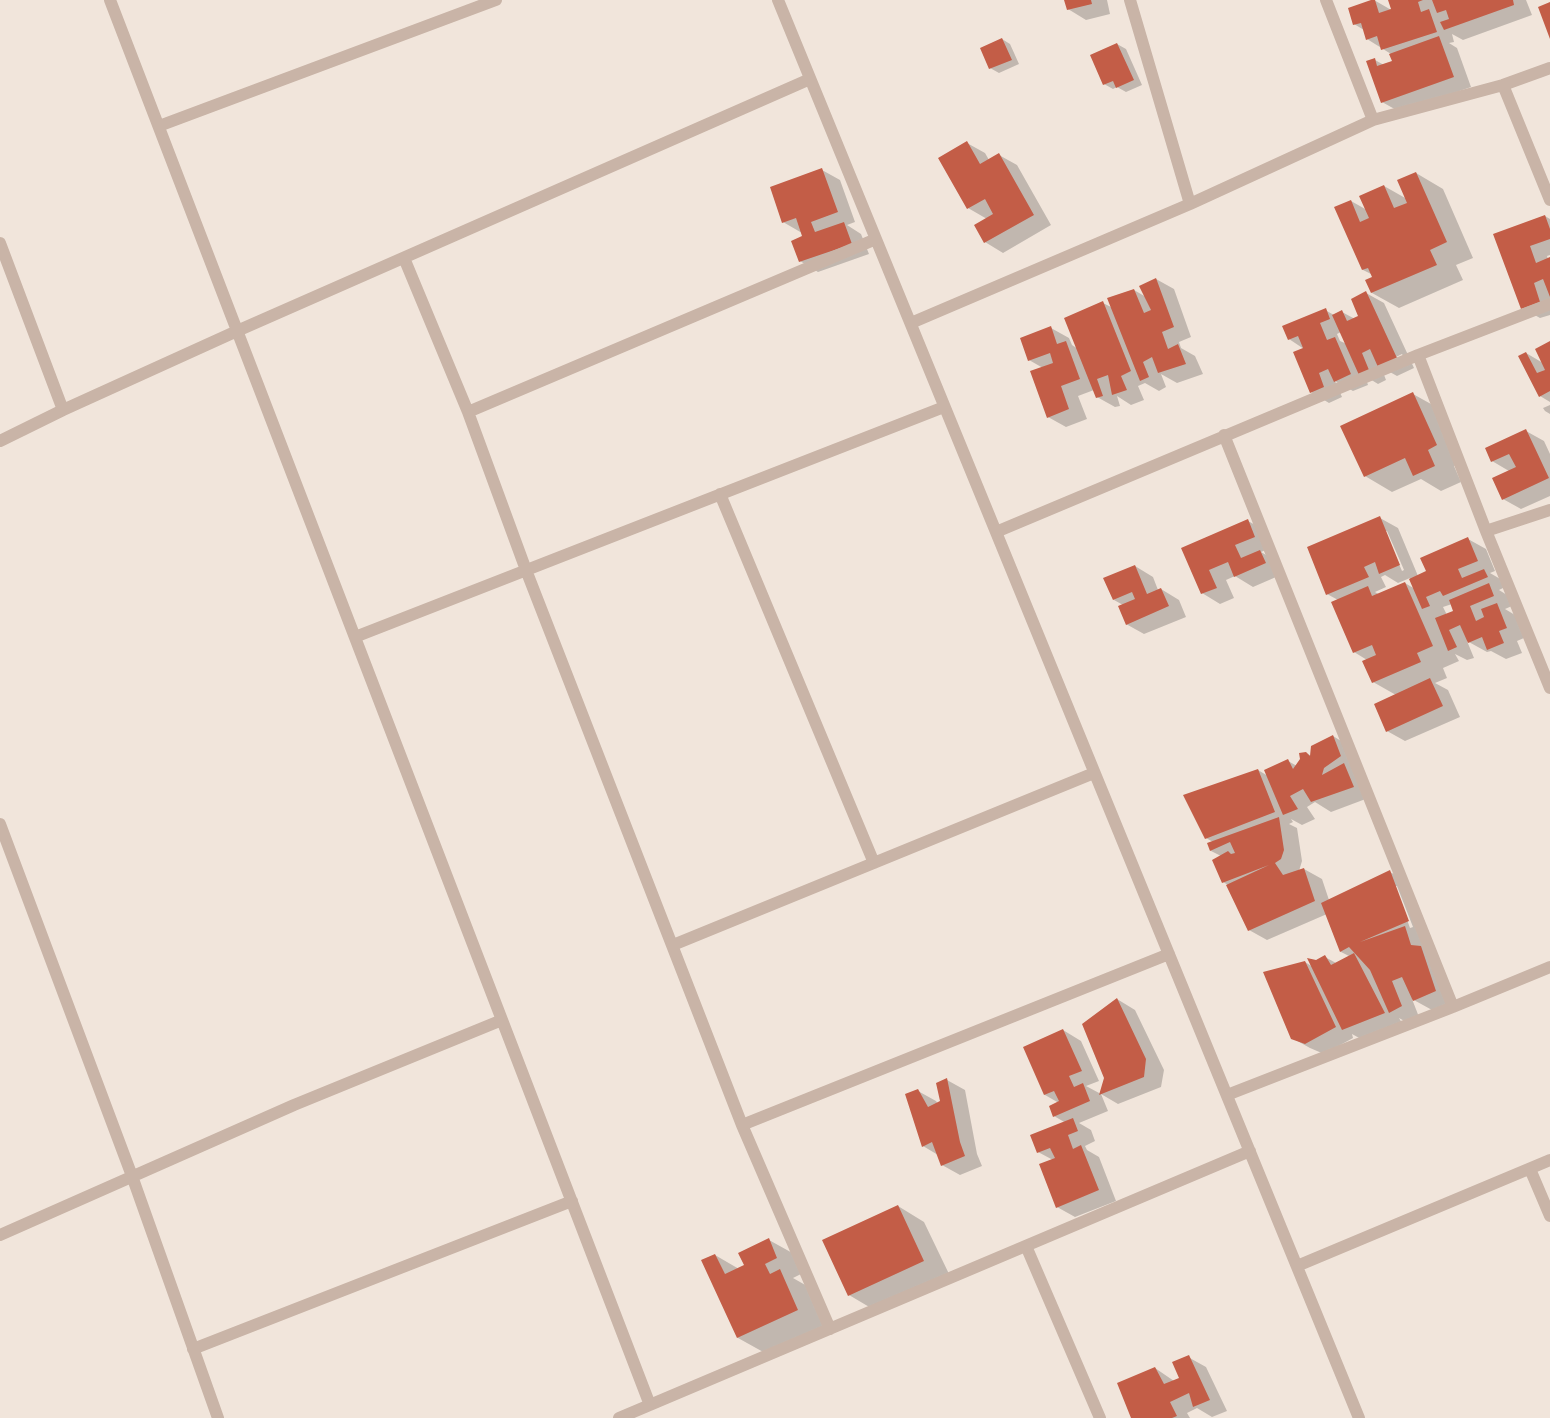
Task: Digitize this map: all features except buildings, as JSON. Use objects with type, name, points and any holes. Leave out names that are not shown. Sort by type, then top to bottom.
[{"type":"street","points":[[110,0],[650,1405]]},
{"type":"street","points":[[159,126],[496,0]]},
{"type":"street","points":[[778,0],[1359,1418]]},
{"type":"street","points":[[1130,0],[1190,204]]},
{"type":"street","points":[[1326,0],[1373,120]]},
{"type":"street","points":[[910,324],[1190,204],[1373,120],[1503,85],[1550,68]]},
{"type":"street","points":[[0,441],[63,410],[238,331],[810,79]]},
{"type":"street","points":[[1503,85],[1550,200]]},
{"type":"street","points":[[468,412],[876,240]]},
{"type":"street","points":[[0,243],[63,410]]},
{"type":"street","points":[[404,258],[468,412],[526,570],[742,1125],[830,1329]]},
{"type":"street","points":[[996,532],[1418,355],[1550,304]]},
{"type":"street","points":[[1418,355],[1486,532],[1550,688]]},
{"type":"street","points":[[355,637],[944,407]]},
{"type":"street","points":[[1224,435],[1453,1007]]},
{"type":"street","points":[[720,494],[874,863]]},
{"type":"street","points":[[1486,532],[1550,510]]},
{"type":"street","points":[[672,944],[1094,773]]},
{"type":"street","points":[[0,824],[132,1176],[218,1418]]},
{"type":"street","points":[[742,1125],[1169,954]]},
{"type":"street","points":[[1227,1095],[1550,968]]},
{"type":"street","points":[[0,1235],[294,1105],[502,1020]]},
{"type":"street","points":[[619,1418],[1250,1151]]},
{"type":"street","points":[[1297,1266],[1550,1160]]},
{"type":"street","points":[[1530,1169],[1550,1216]]},
{"type":"street","points":[[192,1349],[572,1200]]},
{"type":"street","points":[[1026,1246],[1100,1418]]}]
